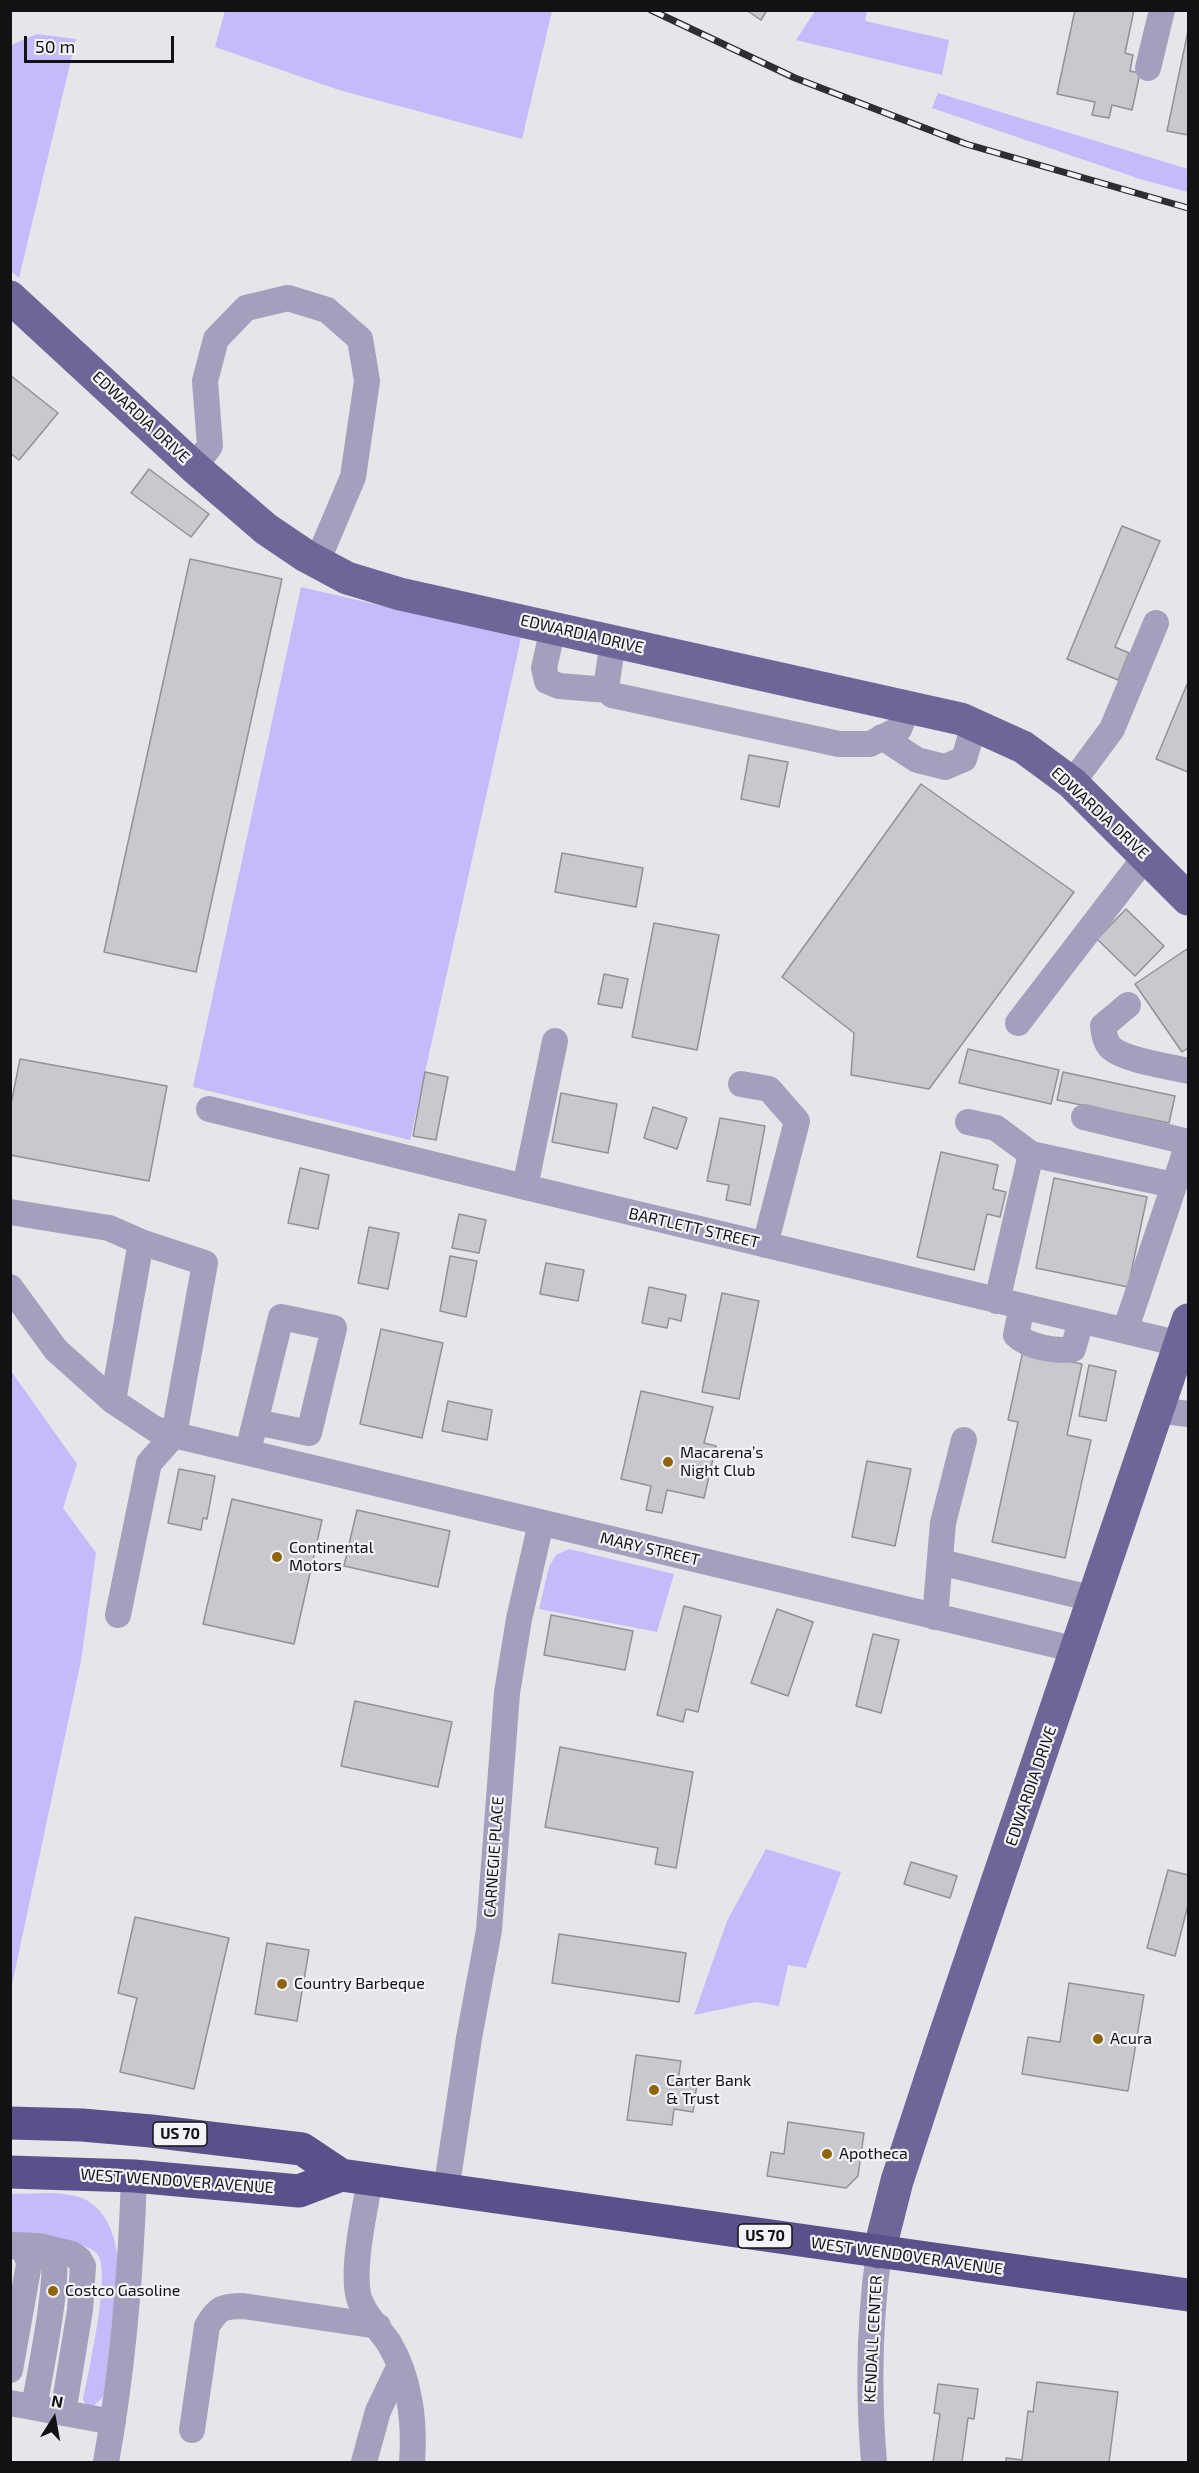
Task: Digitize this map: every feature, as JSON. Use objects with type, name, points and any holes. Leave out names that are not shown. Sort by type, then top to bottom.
[{"type":"highway","name":"WEST WENDOVER AVENUE","points":[[10,2123],[151,2130],[302,2150],[356,2178],[1188,2295]]},
{"type":"highway","name":"WEST WENDOVER AVENUE","points":[[10,2172],[134,2176],[298,2191],[356,2178]]},
{"type":"main road","name":"EDWARDIA DRIVE","points":[[10,297],[194,467],[266,529],[317,562],[347,578],[400,594],[961,719],[1023,747],[1072,783],[1188,899]]},
{"type":"main road","name":"EDWARDIA DRIVE","points":[[879,2252],[901,2170],[1094,1599],[1173,1412],[1184,1332]]},
{"type":"street","points":[[1148,68],[1162,10]]},
{"type":"street","points":[[194,467],[210,446],[205,381],[216,339],[246,308],[288,298],[327,310],[360,339],[367,381],[353,477],[317,562]]},
{"type":"street","points":[[1072,783],[1112,729],[1156,623]]},
{"type":"street","points":[[553,628],[544,668],[548,681],[559,686],[608,690]]},
{"type":"street","points":[[613,641],[606,674],[606,687],[612,694],[826,742],[870,744],[899,729],[908,707]]},
{"type":"street","points":[[882,737],[917,760],[945,767],[964,759],[974,725]]},
{"type":"street","points":[[1018,1023],[1146,856]]},
{"type":"street","points":[[1128,1005],[1103,1026],[1104,1037],[1112,1048],[1128,1056],[1188,1071]]},
{"type":"street","points":[[525,1187],[555,1041]]},
{"type":"street","points":[[741,1084],[769,1089],[797,1121],[765,1245]]},
{"type":"street","name":"BARTLETT STREET","points":[[209,1109],[1081,1321],[1125,1331],[1184,1332]]},
{"type":"street","points":[[1084,1117],[1188,1142],[1181,1172],[1125,1331]]},
{"type":"street","points":[[968,1122],[996,1128],[1031,1154],[1181,1172]]},
{"type":"street","points":[[997,1300],[1031,1154]]},
{"type":"street","points":[[10,1212],[109,1228],[141,1242],[205,1263],[174,1435],[149,1463],[118,1615]]},
{"type":"street","points":[[113,1401],[141,1242]]},
{"type":"street","name":"MARY STREET","points":[[10,1287],[56,1350],[113,1401],[155,1429],[1077,1650]]},
{"type":"street","points":[[1022,1306],[1016,1335],[1021,1340],[1045,1347],[1063,1351],[1073,1348],[1081,1321]]},
{"type":"street","points":[[236,1448],[256,1422],[280,1317],[334,1328],[309,1432],[256,1422]]},
{"type":"street","points":[[935,1617],[944,1523],[964,1440]]},
{"type":"street","name":"CARNEGIE PLACE","points":[[446,2191],[469,2038],[489,1928],[507,1693],[519,1619],[541,1523]]},
{"type":"street","points":[[940,1562],[1094,1599]]},
{"type":"street","points":[[106,2463],[131,2272],[134,2176]]},
{"type":"street","points":[[356,2178],[358,2296],[364,2310],[378,2326],[393,2351],[399,2367],[412,2414],[412,2463]]},
{"type":"street","points":[[11,2245],[57,2248],[72,2254],[83,2266],[81,2301],[63,2413]]},
{"type":"street","points":[[10,2370],[29,2264],[24,2251],[11,2245]]},
{"type":"street","points":[[40,2246],[51,2254],[56,2269],[22,2405],[113,2422]]},
{"type":"street","name":"KENDALL CENTER","points":[[874,2463],[869,2356],[872,2301],[879,2252]]},
{"type":"street","points":[[192,2430],[207,2326],[215,2312],[226,2306],[243,2306],[378,2326]]},
{"type":"street","points":[[364,2463],[378,2411],[399,2367]]},
{"type":"shaded area","points":[[225,10],[552,11],[522,139],[339,90],[215,47]]},
{"type":"shaded area","points":[[815,11],[867,11],[865,21],[949,40],[942,75],[796,40]]},
{"type":"shaded area","points":[[37,34],[76,39],[19,278],[10,270],[11,45]]},
{"type":"shaded area","points":[[938,93],[1188,169],[1188,192],[1143,180],[932,108]]},
{"type":"shaded area","points":[[301,587],[521,638],[410,1140],[193,1087]]},
{"type":"shaded area","points":[[11,1371],[77,1464],[63,1508],[96,1553],[81,1661],[11,1989]]},
{"type":"shaded area","points":[[569,1549],[674,1574],[657,1632],[539,1609],[549,1567],[556,1555]]},
{"type":"shaded area","points":[[766,1849],[841,1872],[806,1968],[788,1965],[779,2006],[756,2002],[694,2015],[727,1921]]},
{"type":"shaded area","points":[[52,2193],[80,2197],[96,2207],[107,2222],[116,2250],[118,2268],[104,2394],[92,2407],[87,2406],[83,2400],[100,2303],[102,2282],[98,2255],[92,2250],[71,2242],[31,2236],[11,2236],[10,2194]]},
{"type":"building","points":[[746,10],[767,10],[761,20]]},
{"type":"building","points":[[1075,10],[1134,10],[1125,53],[1133,55],[1130,71],[1140,73],[1132,110],[1112,105],[1109,118],[1092,115],[1095,102],[1057,94]]},
{"type":"building","points":[[1188,31],[1188,135],[1167,131]]},
{"type":"building","points":[[10,375],[58,413],[19,460],[10,453]]},
{"type":"building","points":[[149,469],[209,514],[191,537],[131,493]]},
{"type":"building","points":[[1122,526],[1160,541],[1115,647],[1129,653],[1118,680],[1067,659]]},
{"type":"building","points":[[190,559],[282,579],[196,972],[104,952]]},
{"type":"building","points":[[1188,682],[1188,772],[1156,759]]},
{"type":"building","points":[[749,755],[788,762],[779,807],[741,799]]},
{"type":"building","points":[[921,784],[1074,892],[929,1089],[851,1075],[854,1033],[782,977]]},
{"type":"building","points":[[562,853],[643,868],[636,907],[555,892]]},
{"type":"building","points":[[1126,909],[1164,946],[1135,976],[1097,939]]},
{"type":"building","points":[[654,923],[719,935],[697,1050],[632,1037]]},
{"type":"building","points":[[1187,949],[1188,1048],[1182,1052],[1135,984]]},
{"type":"building","points":[[604,974],[628,979],[622,1008],[598,1004]]},
{"type":"building","points":[[968,1049],[1059,1070],[1051,1104],[959,1083]]},
{"type":"building","points":[[20,1059],[167,1086],[149,1181],[10,1155],[10,1109]]},
{"type":"building","points":[[425,1072],[448,1077],[436,1140],[413,1136]]},
{"type":"building","points":[[1063,1072],[1175,1096],[1169,1123],[1057,1100]]},
{"type":"building","points":[[561,1093],[617,1104],[608,1153],[552,1142]]},
{"type":"building","points":[[653,1107],[687,1118],[677,1149],[644,1138]]},
{"type":"building","points":[[720,1118],[765,1126],[750,1205],[726,1200],[729,1185],[707,1181]]},
{"type":"building","points":[[941,1152],[998,1165],[993,1189],[1006,1192],[1000,1217],[987,1214],[974,1270],[917,1257]]},
{"type":"building","points":[[300,1168],[329,1175],[318,1229],[288,1223]]},
{"type":"building","points":[[1054,1178],[1147,1197],[1128,1287],[1036,1268]]},
{"type":"building","points":[[459,1214],[486,1220],[479,1253],[452,1248]]},
{"type":"building","points":[[369,1227],[399,1233],[388,1289],[358,1283]]},
{"type":"building","points":[[450,1256],[477,1261],[466,1317],[440,1311]]},
{"type":"building","points":[[546,1263],[584,1270],[578,1301],[540,1294]]},
{"type":"building","points":[[649,1287],[686,1295],[681,1321],[669,1318],[667,1328],[642,1323]]},
{"type":"building","points":[[722,1293],[759,1301],[739,1399],[702,1392]]},
{"type":"building","points":[[381,1329],[443,1343],[422,1438],[360,1424]]},
{"type":"building","points":[[1023,1351],[1082,1364],[1067,1435],[1091,1440],[1065,1558],[992,1542],[1018,1422],[1008,1420]]},
{"type":"building","points":[[1089,1365],[1116,1371],[1106,1421],[1079,1416]]},
{"type":"building","name":"Macarena’s Night Club","points":[[641,1391],[713,1407],[704,1443],[716,1446],[704,1498],[667,1490],[662,1513],[646,1510],[651,1486],[621,1479]]},
{"type":"building","points":[[448,1401],[492,1410],[487,1440],[442,1431]]},
{"type":"building","points":[[867,1461],[911,1469],[895,1546],[852,1537]]},
{"type":"building","points":[[179,1469],[215,1476],[207,1519],[203,1518],[201,1530],[168,1523]]},
{"type":"building","points":[[232,1499],[322,1520],[294,1644],[203,1624]]},
{"type":"building","points":[[357,1510],[450,1531],[438,1587],[344,1566]]},
{"type":"building","points":[[684,1606],[721,1616],[698,1712],[686,1709],[683,1722],[657,1715]]},
{"type":"building","points":[[777,1609],[813,1622],[788,1696],[751,1683]]},
{"type":"building","points":[[551,1615],[633,1631],[625,1670],[544,1655]]},
{"type":"building","points":[[873,1634],[899,1640],[881,1713],[856,1706]]},
{"type":"building","points":[[355,1701],[452,1722],[438,1787],[341,1766]]},
{"type":"building","points":[[560,1747],[693,1772],[676,1868],[655,1864],[658,1848],[545,1827]]},
{"type":"building","points":[[911,1862],[957,1876],[950,1898],[904,1884]]},
{"type":"building","points":[[1168,1870],[1188,1875],[1188,1905],[1175,1956],[1147,1948]]},
{"type":"building","points":[[135,1917],[229,1938],[194,2089],[120,2072],[137,1998],[118,1993]]},
{"type":"building","points":[[559,1934],[686,1953],[679,2002],[552,1983]]},
{"type":"building","points":[[267,1943],[309,1950],[297,2021],[255,2014]]},
{"type":"building","name":"Acura","points":[[1069,1983],[1144,1995],[1128,2091],[1022,2074],[1028,2037],[1060,2042]]},
{"type":"building","points":[[636,2055],[681,2061],[678,2081],[697,2084],[693,2112],[674,2109],[672,2125],[627,2120]]},
{"type":"building","points":[[788,2122],[864,2133],[858,2176],[846,2188],[767,2176],[771,2152],[784,2154]]},
{"type":"building","points":[[1037,2382],[1118,2392],[1109,2462],[1006,2462],[1006,2458],[1022,2460],[1028,2411],[1033,2412]]},
{"type":"building","points":[[938,2384],[978,2389],[974,2419],[968,2418],[962,2462],[933,2462],[940,2414],[934,2413]]},
{"type":"railway","points":[[651,10],[795,78],[966,144],[1188,208]]},
{"type":"place","name":"Macarena’s Night Club","points":[[668,1462]]},
{"type":"place","name":"Continental Motors","points":[[277,1557]]},
{"type":"place","name":"Country Barbeque","points":[[282,1984]]},
{"type":"place","name":"Acura","points":[[1098,2039]]},
{"type":"place","name":"Carter Bank & Trust","points":[[654,2090]]},
{"type":"place","name":"Apotheca","points":[[827,2154]]},
{"type":"place","name":"Costco Gasoline","points":[[53,2291]]}]
